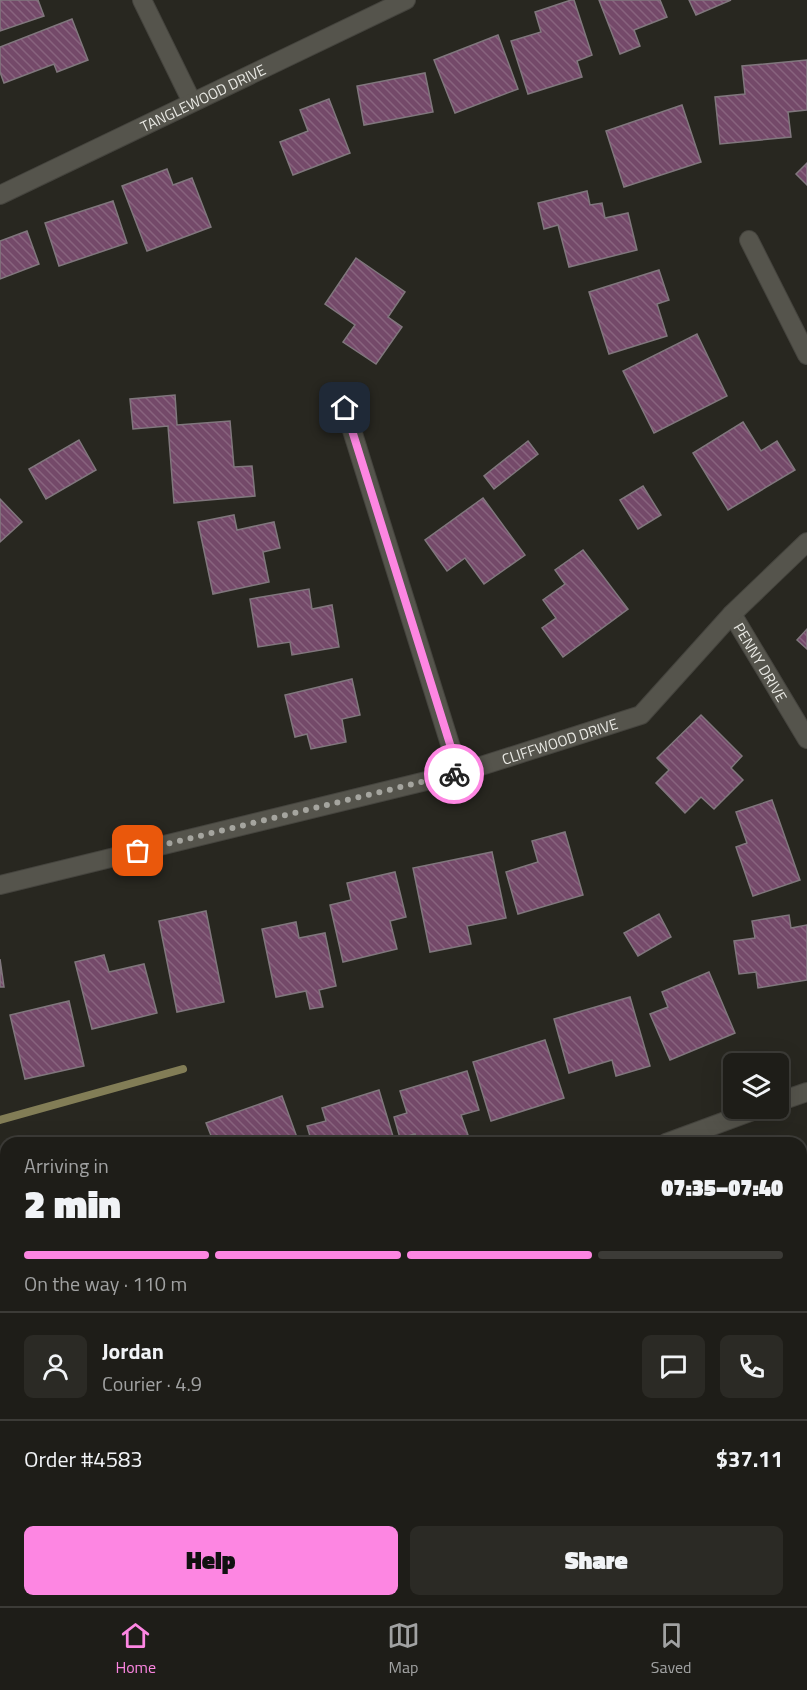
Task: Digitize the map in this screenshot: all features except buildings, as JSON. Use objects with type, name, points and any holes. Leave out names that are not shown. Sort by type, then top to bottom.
[{"type":"street","points":[[142,0],[192,102]]},
{"type":"street","name":"TANGLEWOOD DRIVE","points":[[0,195],[406,0]]},
{"type":"street","points":[[749,240],[807,355]]},
{"type":"street","points":[[345,408],[459,773]]},
{"type":"street","name":"CLIFFWOOD DRIVE","points":[[0,885],[459,773],[641,715],[732,614],[807,542]]},
{"type":"street","name":"PENNY DRIVE","points":[[732,614],[807,739]]},
{"type":"street","points":[[789,1098],[807,1092]]},
{"type":"street","points":[[682,1137],[731,1119]]},
{"type":"waterway","points":[[0,1120],[183,1069]]},
{"type":"way so far","points":[[138,851],[454,774]]},
{"type":"route","points":[[345,408],[459,773],[454,774]]}]
